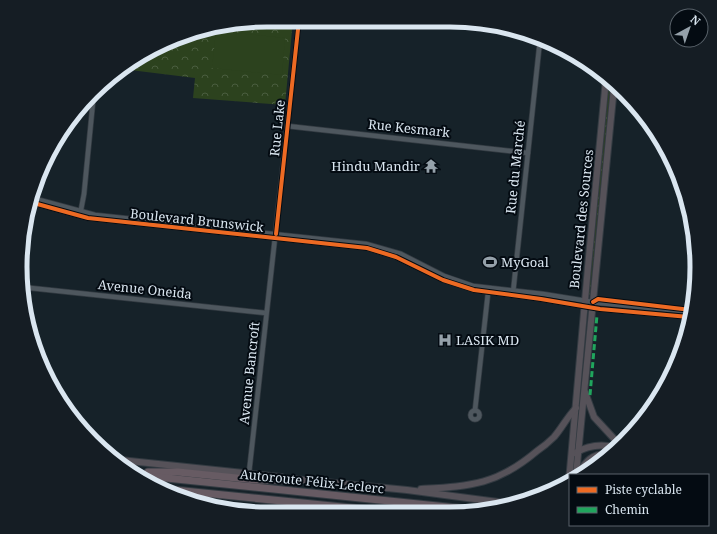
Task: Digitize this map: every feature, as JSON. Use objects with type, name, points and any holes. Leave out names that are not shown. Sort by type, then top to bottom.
[{"type":"highway","points":[[142,472],[178,472],[257,480],[298,480]]},
{"type":"highway","name":"Autoroute Félix-Leclerc","points":[[150,476],[447,507]]},
{"type":"highway","name":"Autoroute Félix-Leclerc","points":[[180,491],[342,507]]},
{"type":"main road","name":"Boulevard des Sources","points":[[570,474],[584,304],[606,85]]},
{"type":"main road","name":"Boulevard des Sources","points":[[576,471],[614,92]]},
{"type":"main road","points":[[585,392],[594,416],[616,441]]},
{"type":"main road","points":[[407,490],[474,485],[504,475],[521,464],[553,438],[576,408]]},
{"type":"main road","points":[[571,455],[578,451],[598,445],[609,446]]},
{"type":"main road","points":[[581,468],[591,457],[600,454]]},
{"type":"main road","points":[[126,461],[249,473],[298,480],[407,490],[497,502]]},
{"type":"street","name":"Rue Lake","points":[[270,274],[297,27]]},
{"type":"street","name":"Rue du Marché","points":[[513,293],[540,44]]},
{"type":"street","points":[[80,214],[93,102]]},
{"type":"street","name":"Rue Kesmark","points":[[287,126],[528,153]]},
{"type":"street","name":"Boulevard Brunswick","points":[[37,200],[80,214]]},
{"type":"street","name":"Boulevard Brunswick","points":[[36,203],[103,220],[353,242],[375,246],[401,254],[444,276],[481,287],[584,304],[685,316]]},
{"type":"street","name":"Boulevard Brunswick","points":[[275,236],[356,246],[402,259],[438,278],[455,285],[488,293],[513,293]]},
{"type":"street","name":"Avenue Bancroft","points":[[249,473],[270,274]]},
{"type":"street","name":"Avenue Oneida","points":[[28,288],[266,313]]},
{"type":"street","points":[[476,410],[488,293]]},
{"type":"street","name":"Boulevard Brunswick","points":[[593,305],[685,312]]},
{"type":"green space","points":[[292,27],[285,105],[193,98],[195,78],[130,70],[147,59],[175,45],[205,35],[236,29]]},
{"type":"green space","points":[[222,32],[285,38],[282,75],[212,68],[216,33]]},
{"type":"green space","points":[[159,53],[158,61],[146,60]]},
{"type":"green space","points":[[608,87],[610,89],[590,295],[588,294]]},
{"type":"marked path","points":[[590,395],[597,315]]},
{"type":"cycle path","points":[[276,234],[298,27]]},
{"type":"cycle path","points":[[35,204],[88,218],[367,248],[396,257],[443,280],[474,290],[600,309],[684,317]]},
{"type":"cycle path","points":[[593,302],[598,299],[686,309]]},
{"type":"place","name":"Hindu Mandir","points":[[431,166]]},
{"type":"place","name":"MyGoal","points":[[490,262]]},
{"type":"place","name":"LASIK MD","points":[[445,340]]}]
